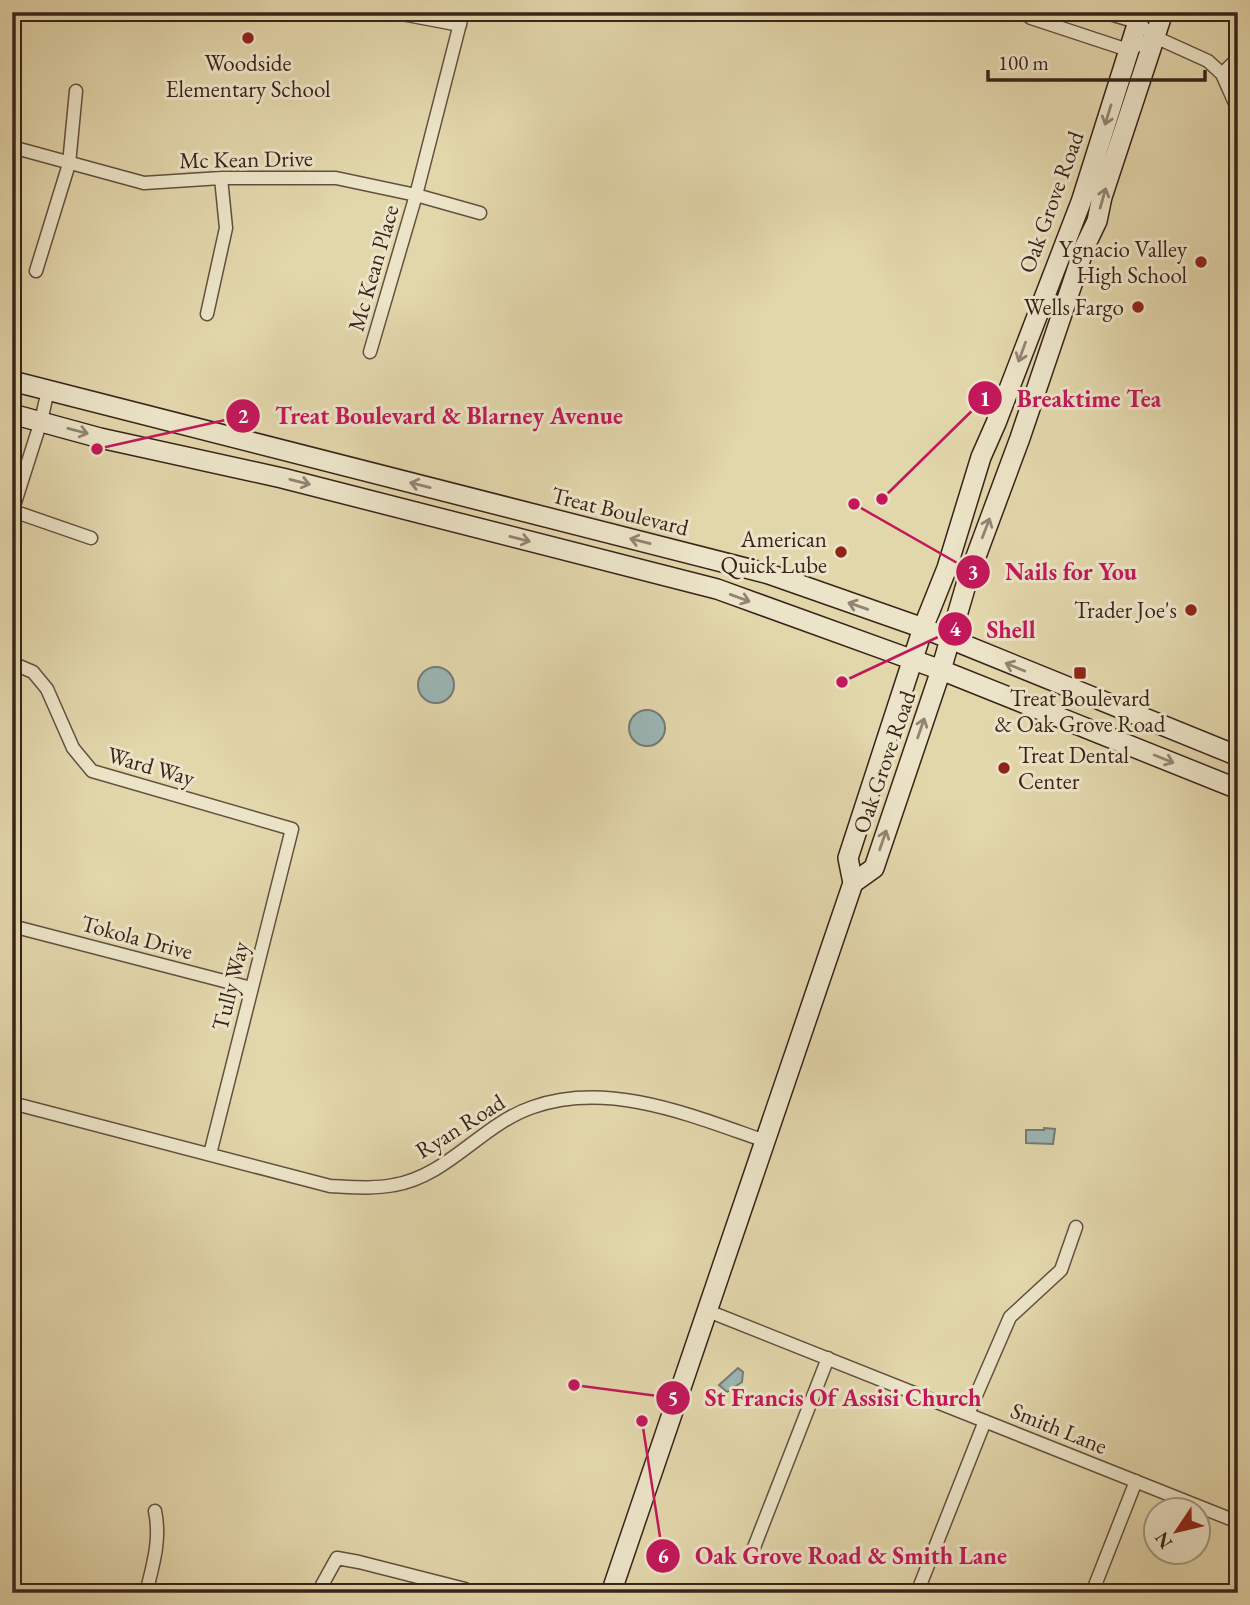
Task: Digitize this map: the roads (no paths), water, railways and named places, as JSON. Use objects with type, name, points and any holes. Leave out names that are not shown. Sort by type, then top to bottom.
[{"type":"main road","name":"Oak Grove Road","points":[[853,883],[874,868],[941,670],[968,578],[1020,438],[1085,246],[1097,221],[1102,197],[1163,12]]},
{"type":"main road","name":"Oak Grove Road","points":[[611,1593],[853,883],[848,858],[923,628],[947,568],[981,457],[1081,202],[1139,17]]},
{"type":"main road","name":"Treat Boulevard","points":[[12,381],[769,574],[923,628],[1238,756]]},
{"type":"main road","points":[[12,414],[100,438],[282,478],[717,589],[941,670],[1238,789]]},
{"type":"street","points":[[391,12],[461,19]]},
{"type":"street","points":[[1023,12],[1031,18],[1128,50],[1155,37]]},
{"type":"street","points":[[1102,12],[1139,17],[1155,37],[1208,61],[1223,74],[1238,110]]},
{"type":"street","name":"Mc Kean Place","points":[[370,352],[416,195],[461,19]]},
{"type":"street","points":[[1223,74],[1238,58]]},
{"type":"street","points":[[36,271],[69,164],[76,91]]},
{"type":"street","name":"Mc Kean Drive","points":[[12,147],[144,183],[221,178],[336,178],[416,195],[480,213]]},
{"type":"street","points":[[207,314],[226,228],[221,178]]},
{"type":"street","points":[[48,390],[41,421],[12,511],[91,538]]},
{"type":"street","name":"Ward Way","points":[[12,663],[33,672],[47,689],[73,748],[92,771],[292,829]]},
{"type":"street","name":"Tully Way","points":[[210,1154],[292,829]]},
{"type":"street","name":"Tokola Drive","points":[[12,926],[251,988]]},
{"type":"street","name":"Ryan Road","points":[[12,1103],[330,1186],[364,1188],[396,1185],[420,1176],[449,1160],[501,1121],[531,1108],[565,1099],[598,1096],[663,1109],[765,1142]]},
{"type":"street","points":[[968,1414],[1010,1317],[1061,1270],[1076,1227]]},
{"type":"street","name":"Smith Lane","points":[[708,1311],[1238,1522]]},
{"type":"street","points":[[751,1555],[828,1358]]},
{"type":"street","points":[[917,1593],[985,1421]]},
{"type":"street","points":[[1092,1593],[1136,1481]]},
{"type":"street","points":[[146,1593],[158,1543],[155,1511]]},
{"type":"street","points":[[320,1593],[337,1558],[386,1568],[465,1589],[470,1593]]},
{"type":"water","points":[[436,667],[449,672],[454,685],[449,698],[436,703],[423,698],[418,685],[423,672]]},
{"type":"water","points":[[647,710],[660,715],[665,728],[660,741],[647,746],[634,741],[629,728],[634,715]]},
{"type":"water","points":[[1055,1129],[1053,1144],[1026,1143],[1026,1130]]},
{"type":"water","points":[[738,1368],[743,1372],[742,1382],[727,1392],[719,1385]]},
{"type":"place","name":"Woodside Elementary School","points":[[248,38]]},
{"type":"place","name":"Ygnacio Valley High School","points":[[1201,262]]},
{"type":"place","name":"Wells Fargo","points":[[1138,307]]},
{"type":"place","name":"Treat Boulevard & Blarney Avenue","points":[[97,449]]},
{"type":"place","name":"Breaktime Tea","points":[[882,499]]},
{"type":"place","name":"Nails for You","points":[[854,504]]},
{"type":"place","name":"American Quick Lube","points":[[841,552]]},
{"type":"place","name":"Trader Joe's","points":[[1191,610]]},
{"type":"place","name":"Treat Boulevard & Oak Grove Road","points":[[1080,673]]},
{"type":"place","name":"Shell","points":[[842,682]]},
{"type":"place","name":"Treat Dental Center","points":[[1004,768]]},
{"type":"place","name":"St Francis Of Assisi Church","points":[[574,1385]]},
{"type":"place","name":"Oak Grove Road & Smith Lane","points":[[642,1421]]}]
